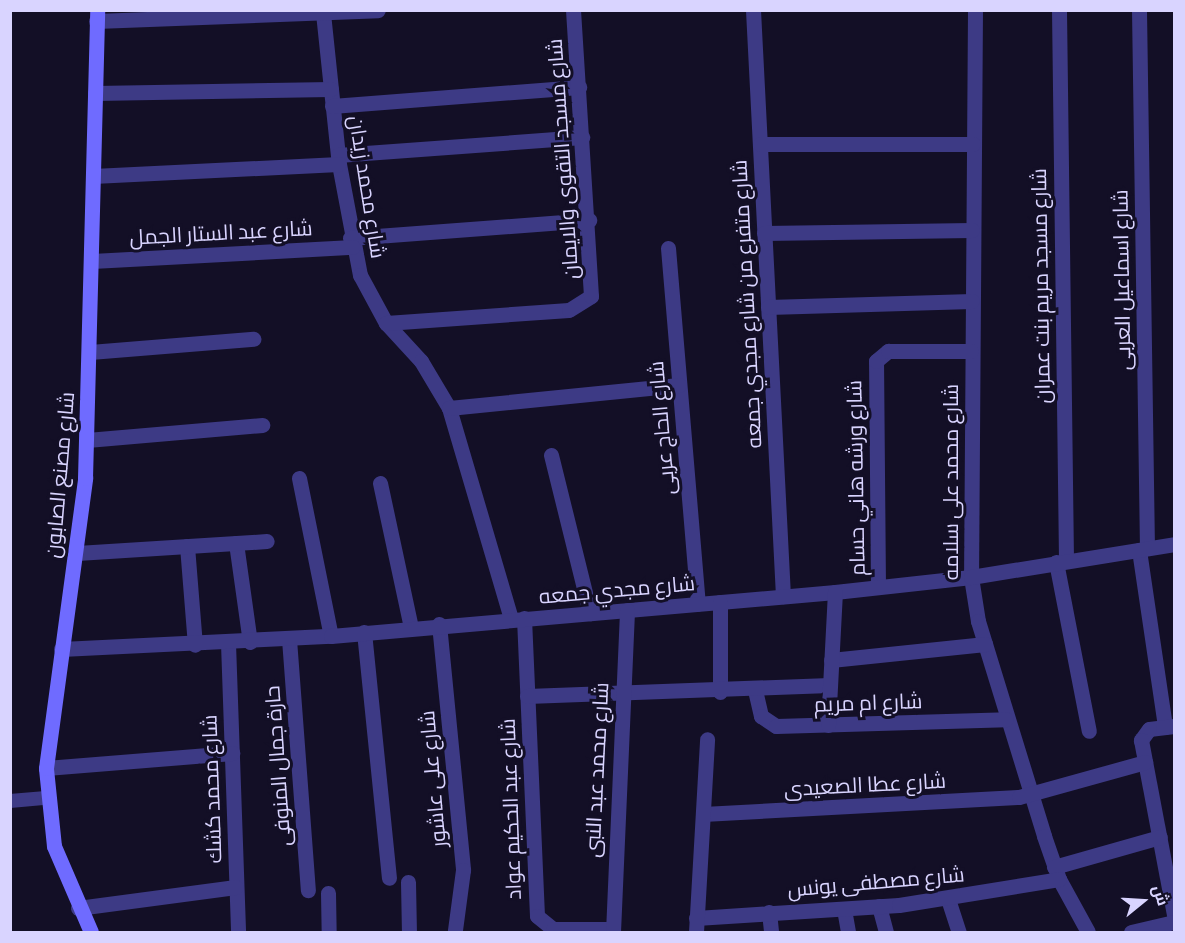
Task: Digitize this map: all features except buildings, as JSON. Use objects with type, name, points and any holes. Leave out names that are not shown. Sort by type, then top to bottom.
[{"type":"street","points":[[97,16],[323,13],[378,10]]},
{"type":"street","name":"شارع مسجد التقوى والايمان","points":[[386,323],[569,310],[585,303],[593,287],[573,10]]},
{"type":"street","name":"شارع متفرع من شارع مجدي جمعه","points":[[753,10],[783,596]]},
{"type":"street","name":"شارع محمد على سلامه","points":[[975,10],[970,577],[985,644],[1030,795],[1057,873],[1088,933]]},
{"type":"street","name":"شارع مسجد مريم بنت عمران","points":[[1059,10],[1061,561],[1089,731]]},
{"type":"street","name":"شارع اسماعيل العربى","points":[[1139,10],[1143,549],[1170,727]]},
{"type":"street","name":"شارع محمد زيدان","points":[[323,13],[338,159],[351,243],[368,292],[386,323],[421,361],[449,408],[517,619]]},
{"type":"street","name":"شارع مصنع الصابون","points":[[91,933],[78,908],[54,846],[46,798],[46,768],[61,649],[77,553],[87,440],[97,16]]},
{"type":"street","points":[[332,106],[579,87]]},
{"type":"street","points":[[95,93],[331,89]]},
{"type":"street","points":[[93,176],[338,159],[582,137]]},
{"type":"street","points":[[760,144],[973,144]]},
{"type":"street","name":"شارع عبد الستار الجمل","points":[[92,261],[351,243],[588,220]]},
{"type":"street","points":[[764,233],[972,230]]},
{"type":"street","name":"شارع الحاج عربى","points":[[668,248],[698,604]]},
{"type":"street","points":[[768,306],[972,301]]},
{"type":"street","points":[[90,352],[253,339]]},
{"type":"street","name":"شارع ورشه هاني حسام","points":[[879,586],[876,361],[888,351],[971,351]]},
{"type":"street","points":[[449,408],[679,385]]},
{"type":"street","points":[[87,440],[262,425]]},
{"type":"street","points":[[551,454],[590,613]]},
{"type":"street","points":[[300,478],[331,636]]},
{"type":"street","points":[[380,483],[411,627]]},
{"type":"street","points":[[77,553],[267,541]]},
{"type":"street","points":[[236,543],[250,642]]},
{"type":"street","name":"شارع مجدي جمعه","points":[[61,649],[250,642],[439,624],[835,592],[970,577],[1174,544]]},
{"type":"street","points":[[187,546],[195,645]]},
{"type":"street","points":[[828,725],[835,592]]},
{"type":"street","points":[[720,602],[720,692]]},
{"type":"street","name":"شارع محمد عبد النبى","points":[[613,931],[627,610]]},
{"type":"street","name":"شارع عبد الحكيم عواد","points":[[517,619],[527,696],[537,916],[553,929],[613,931]]},
{"type":"street","name":"شارع على عاشور","points":[[439,624],[463,870],[455,930]]},
{"type":"street","points":[[364,632],[389,878]]},
{"type":"street","name":"حارة جمال المنوفى","points":[[289,639],[308,890]]},
{"type":"street","name":"شارع محمد كشك","points":[[228,643],[238,933]]},
{"type":"street","points":[[831,660],[985,644]]},
{"type":"street","points":[[527,696],[622,696],[830,685]]},
{"type":"street","name":"شارع ام مريم","points":[[756,690],[757,708],[768,722],[785,727],[1006,719]]},
{"type":"street","points":[[1170,727],[1143,736],[1145,762],[1174,915]]},
{"type":"street","points":[[696,925],[707,739]]},
{"type":"street","points":[[46,768],[232,753]]},
{"type":"street","name":"شارع عطا الصعيدى","points":[[703,814],[1030,795],[1145,762]]},
{"type":"street","name":"شارع مصطفى يونس","points":[[696,925],[769,912],[844,909],[948,899],[1057,873],[1160,837]]},
{"type":"street","points":[[408,882],[409,933]]},
{"type":"street","points":[[78,908],[236,887]]},
{"type":"street","points":[[328,893],[329,933]]},
{"type":"street","points":[[948,899],[959,933]]},
{"type":"street","points":[[879,906],[885,933]]},
{"type":"street","points":[[844,909],[848,933]]},
{"type":"street","points":[[769,912],[771,933]]},
{"type":"street","points":[[1131,933],[1174,922]]},
{"type":"lane","points":[[10,801],[46,798]]}]
